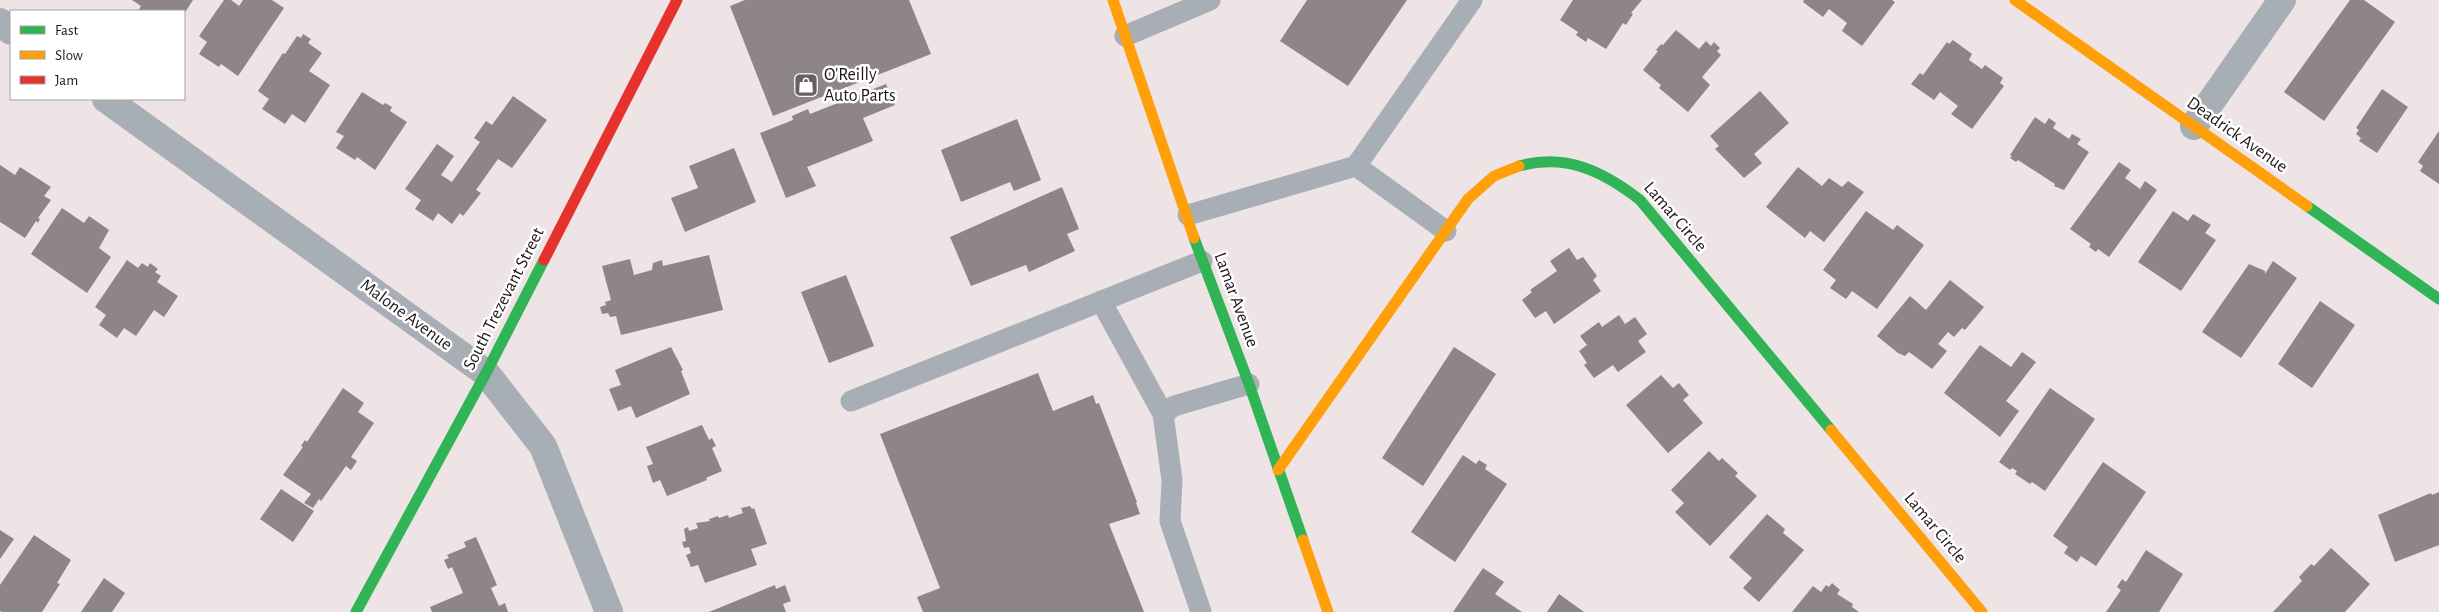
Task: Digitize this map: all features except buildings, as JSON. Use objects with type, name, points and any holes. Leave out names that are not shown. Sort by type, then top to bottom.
[{"type":"street","name":"South Trezevant Street","points":[[356,612],[486,372],[677,0]]},
{"type":"street","name":"Lamar Avenue","points":[[1113,0],[1188,215],[1202,261],[1249,384],[1328,612]]},
{"type":"street","name":"Deadrick Avenue","points":[[2015,0],[2439,299]]},
{"type":"street","points":[[2194,126],[2282,0]]},
{"type":"street","name":"Malone Avenue","points":[[107,100],[486,372],[543,446],[609,612]]},
{"type":"street","name":"Lamar Circle","points":[[1278,470],[1468,199],[1494,176],[1525,163],[1560,163],[1584,168],[1615,180],[1640,200],[1982,612]]},
{"type":"lane","points":[[1125,36],[1210,0]]},
{"type":"lane","points":[[1188,215],[1356,166],[1472,0]]},
{"type":"lane","points":[[1356,166],[1446,231]]},
{"type":"lane","points":[[851,400],[1202,261]]},
{"type":"lane","points":[[1102,302],[1163,414],[1172,480],[1170,521],[1201,612]]},
{"type":"lane","points":[[1163,414],[1174,406],[1249,384]]},
{"type":"traffic: fast","points":[[1519,166],[1553,162],[1584,168],[1613,181],[1640,200],[1831,430]]},
{"type":"traffic: fast","points":[[2307,206],[2439,299]]},
{"type":"traffic: fast","points":[[1194,238],[1249,384],[1303,540]]},
{"type":"traffic: fast","points":[[356,612],[486,373],[544,260]]},
{"type":"traffic: slow","points":[[1113,0],[1194,238]]},
{"type":"traffic: slow","points":[[2015,0],[2307,206]]},
{"type":"traffic: slow","points":[[1278,470],[1468,199],[1494,176],[1519,166]]},
{"type":"traffic: slow","points":[[1831,430],[1982,612]]},
{"type":"traffic: slow","points":[[1303,540],[1328,612]]},
{"type":"traffic: jam","points":[[544,260],[677,0]]},
{"type":"place","name":"O'Reilly Auto Parts","points":[[806,85]]}]
